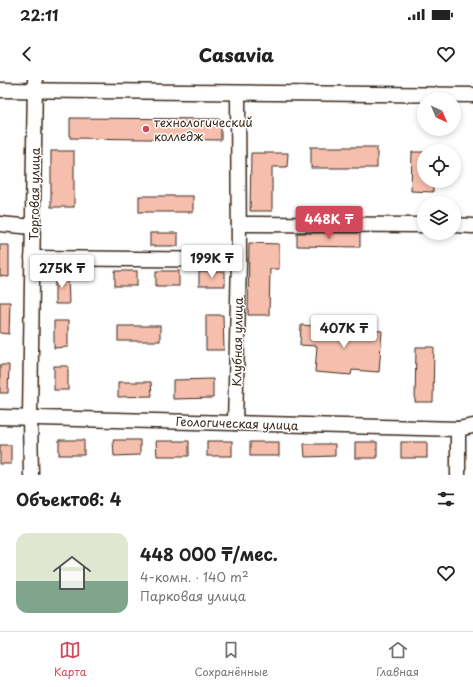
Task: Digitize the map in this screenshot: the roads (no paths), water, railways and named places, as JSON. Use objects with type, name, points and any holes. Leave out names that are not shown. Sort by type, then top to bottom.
[{"type":"street","points":[[0,90],[36,85],[238,92],[473,95]]},
{"type":"street","name":"Торговая улица","points":[[31,475],[30,417],[32,258],[36,85]]},
{"type":"street","name":"Клубная улица","points":[[235,423],[239,260],[238,92]]},
{"type":"street","points":[[0,224],[33,227]]},
{"type":"street","points":[[239,224],[417,225]]},
{"type":"street","points":[[461,225],[473,226]]},
{"type":"street","points":[[32,258],[239,260]]},
{"type":"street","name":"Геологическая улица","points":[[0,417],[458,429],[473,426]]},
{"type":"street","points":[[458,429],[458,475]]},
{"type":"place","name":"технологический колледж","points":[[146,129]]}]
